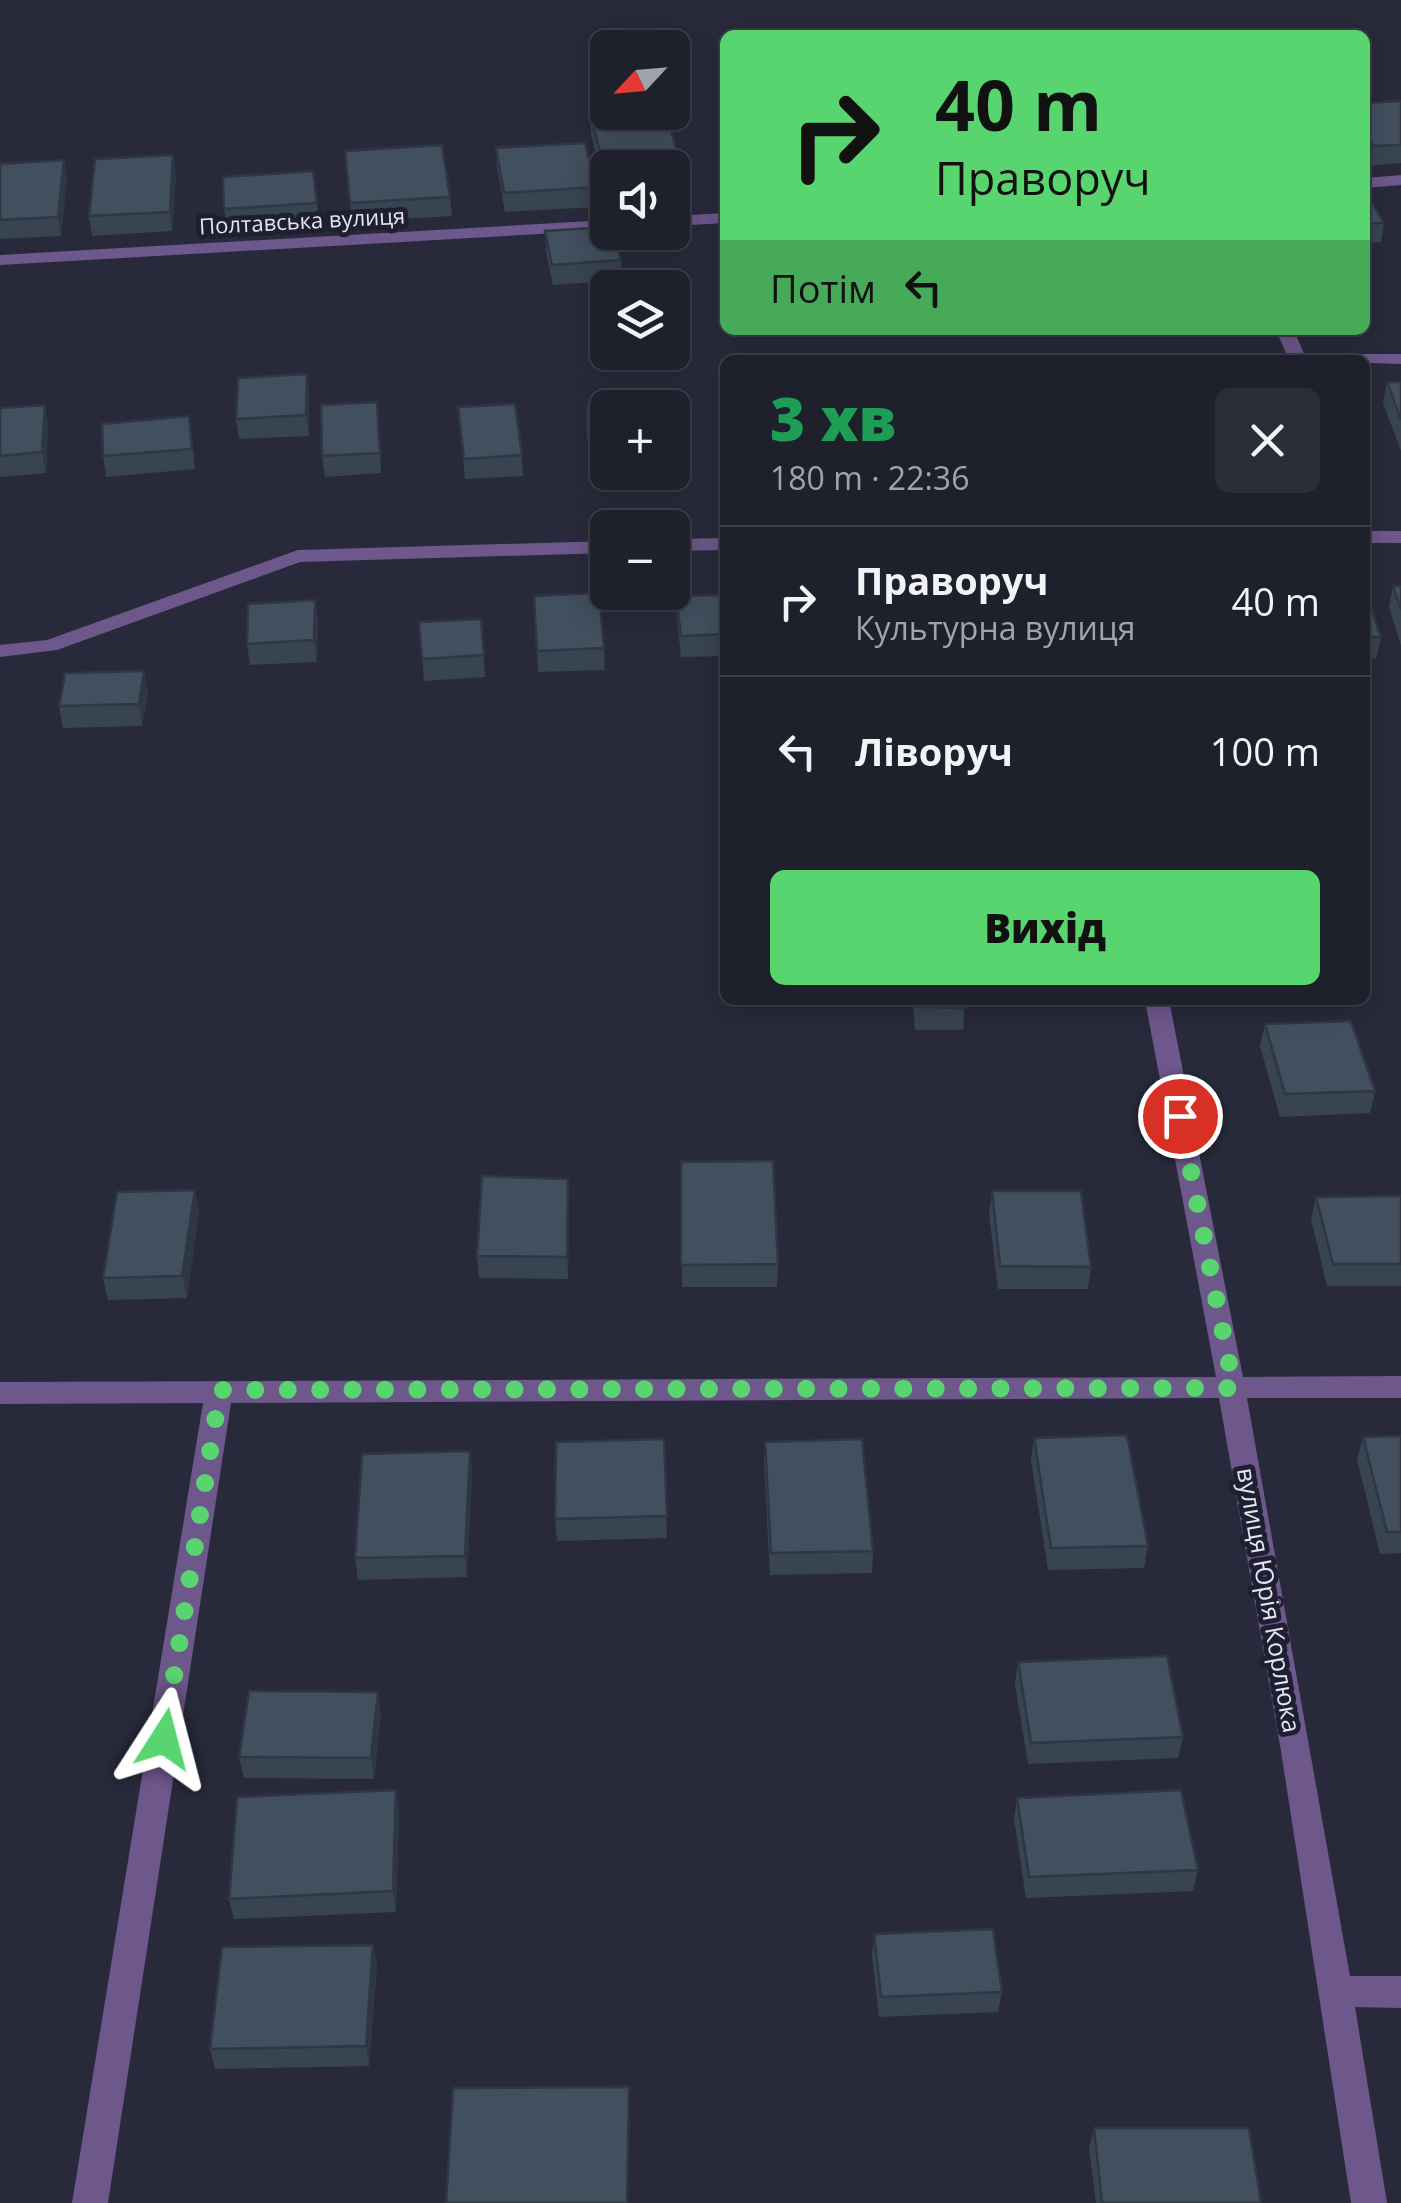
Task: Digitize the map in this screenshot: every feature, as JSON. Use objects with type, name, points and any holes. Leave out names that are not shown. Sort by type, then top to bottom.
[{"type":"street","points":[[1370,183],[1401,180]]},
{"type":"street","points":[[690,220],[720,218]]},
{"type":"street","name":"Полтавська вулиця","points":[[0,260],[590,226]]},
{"type":"street","points":[[1370,359],[1401,359]]},
{"type":"street","points":[[1370,532],[1401,537]]},
{"type":"street","points":[[690,545],[720,544]]},
{"type":"street","points":[[0,651],[50,646],[298,556],[590,548]]},
{"type":"street","name":"вулиця Юрія Корлюка","points":[[1158,1005],[1234,1388],[1338,1991],[1369,2203]]},
{"type":"street","points":[[0,1393],[1401,1387]]},
{"type":"street","points":[[90,2203],[220,1390]]},
{"type":"street","points":[[1338,1991],[1401,1992]]},
{"type":"building","points":[[1401,101],[1401,145],[1374,146],[1370,141],[1370,103]]},
{"type":"building","points":[[594,130],[671,130],[677,150],[600,150]]},
{"type":"building","points":[[585,143],[590,187],[504,193],[496,148]]},
{"type":"building","points":[[442,145],[450,197],[350,203],[345,151]]},
{"type":"building","points":[[173,155],[170,212],[89,216],[95,159]]},
{"type":"building","points":[[64,160],[58,217],[0,220],[0,164]]},
{"type":"building","points":[[313,171],[317,203],[224,209],[223,177]]},
{"type":"building","points":[[1370,199],[1384,223],[1370,224]]},
{"type":"building","points":[[590,228],[590,250],[618,250],[621,260],[552,265],[545,231]]},
{"type":"building","points":[[307,374],[306,415],[236,419],[238,378]]},
{"type":"building","points":[[1387,382],[1401,382],[1401,420]]},
{"type":"building","points":[[377,402],[380,453],[322,456],[321,405]]},
{"type":"building","points":[[515,404],[522,455],[464,459],[458,407]]},
{"type":"building","points":[[45,405],[42,452],[0,456],[0,408]]},
{"type":"building","points":[[586,407],[590,407],[590,444]]},
{"type":"building","points":[[189,416],[192,449],[103,456],[102,424]]},
{"type":"building","points":[[1393,586],[1401,586],[1401,610]]},
{"type":"building","points":[[590,593],[590,610],[601,610],[604,648],[537,651],[534,596]]},
{"type":"building","points":[[720,595],[720,634],[681,636],[678,610],[690,610],[690,596]]},
{"type":"building","points":[[315,600],[314,640],[247,644],[248,604]]},
{"type":"building","points":[[1370,604],[1381,637],[1370,637]]},
{"type":"building","points":[[481,619],[484,655],[422,659],[419,622]]},
{"type":"building","points":[[144,671],[139,704],[59,706],[65,673]]},
{"type":"building","points":[[966,1005],[966,1008],[917,1007]]},
{"type":"building","points":[[1351,1021],[1375,1091],[1285,1094],[1265,1024]]},
{"type":"building","points":[[773,1161],[778,1264],[681,1265],[681,1162]]},
{"type":"building","points":[[482,1176],[568,1179],[567,1257],[477,1256]]},
{"type":"building","points":[[195,1190],[182,1276],[103,1278],[117,1192]]},
{"type":"building","points":[[992,1191],[1081,1191],[1091,1267],[1000,1266]]},
{"type":"building","points":[[1401,1196],[1401,1264],[1333,1264],[1316,1197]]},
{"type":"building","points":[[1127,1435],[1148,1546],[1051,1548],[1034,1438]]},
{"type":"building","points":[[1401,1436],[1401,1532],[1387,1532],[1363,1437]]},
{"type":"building","points":[[664,1439],[667,1516],[555,1519],[556,1442]]},
{"type":"building","points":[[862,1439],[873,1551],[771,1553],[765,1442]]},
{"type":"building","points":[[470,1451],[465,1556],[355,1558],[362,1454]]},
{"type":"building","points":[[1167,1656],[1183,1737],[1031,1743],[1018,1662]]},
{"type":"building","points":[[249,1691],[378,1692],[371,1758],[239,1757]]},
{"type":"building","points":[[396,1790],[393,1891],[229,1899],[237,1797]]},
{"type":"building","points":[[1181,1790],[1198,1870],[1029,1877],[1017,1798]]},
{"type":"building","points":[[993,1929],[1002,1992],[881,1997],[874,1934]]},
{"type":"building","points":[[373,1945],[366,2046],[210,2049],[222,1947]]},
{"type":"building","points":[[629,2087],[627,2203],[446,2203],[453,2088]]},
{"type":"building","points":[[1094,2128],[1249,2128],[1261,2203],[1102,2203]]},
{"type":"route","points":[[164,1739],[220,1390],[1234,1388],[1180,1116]]}]
